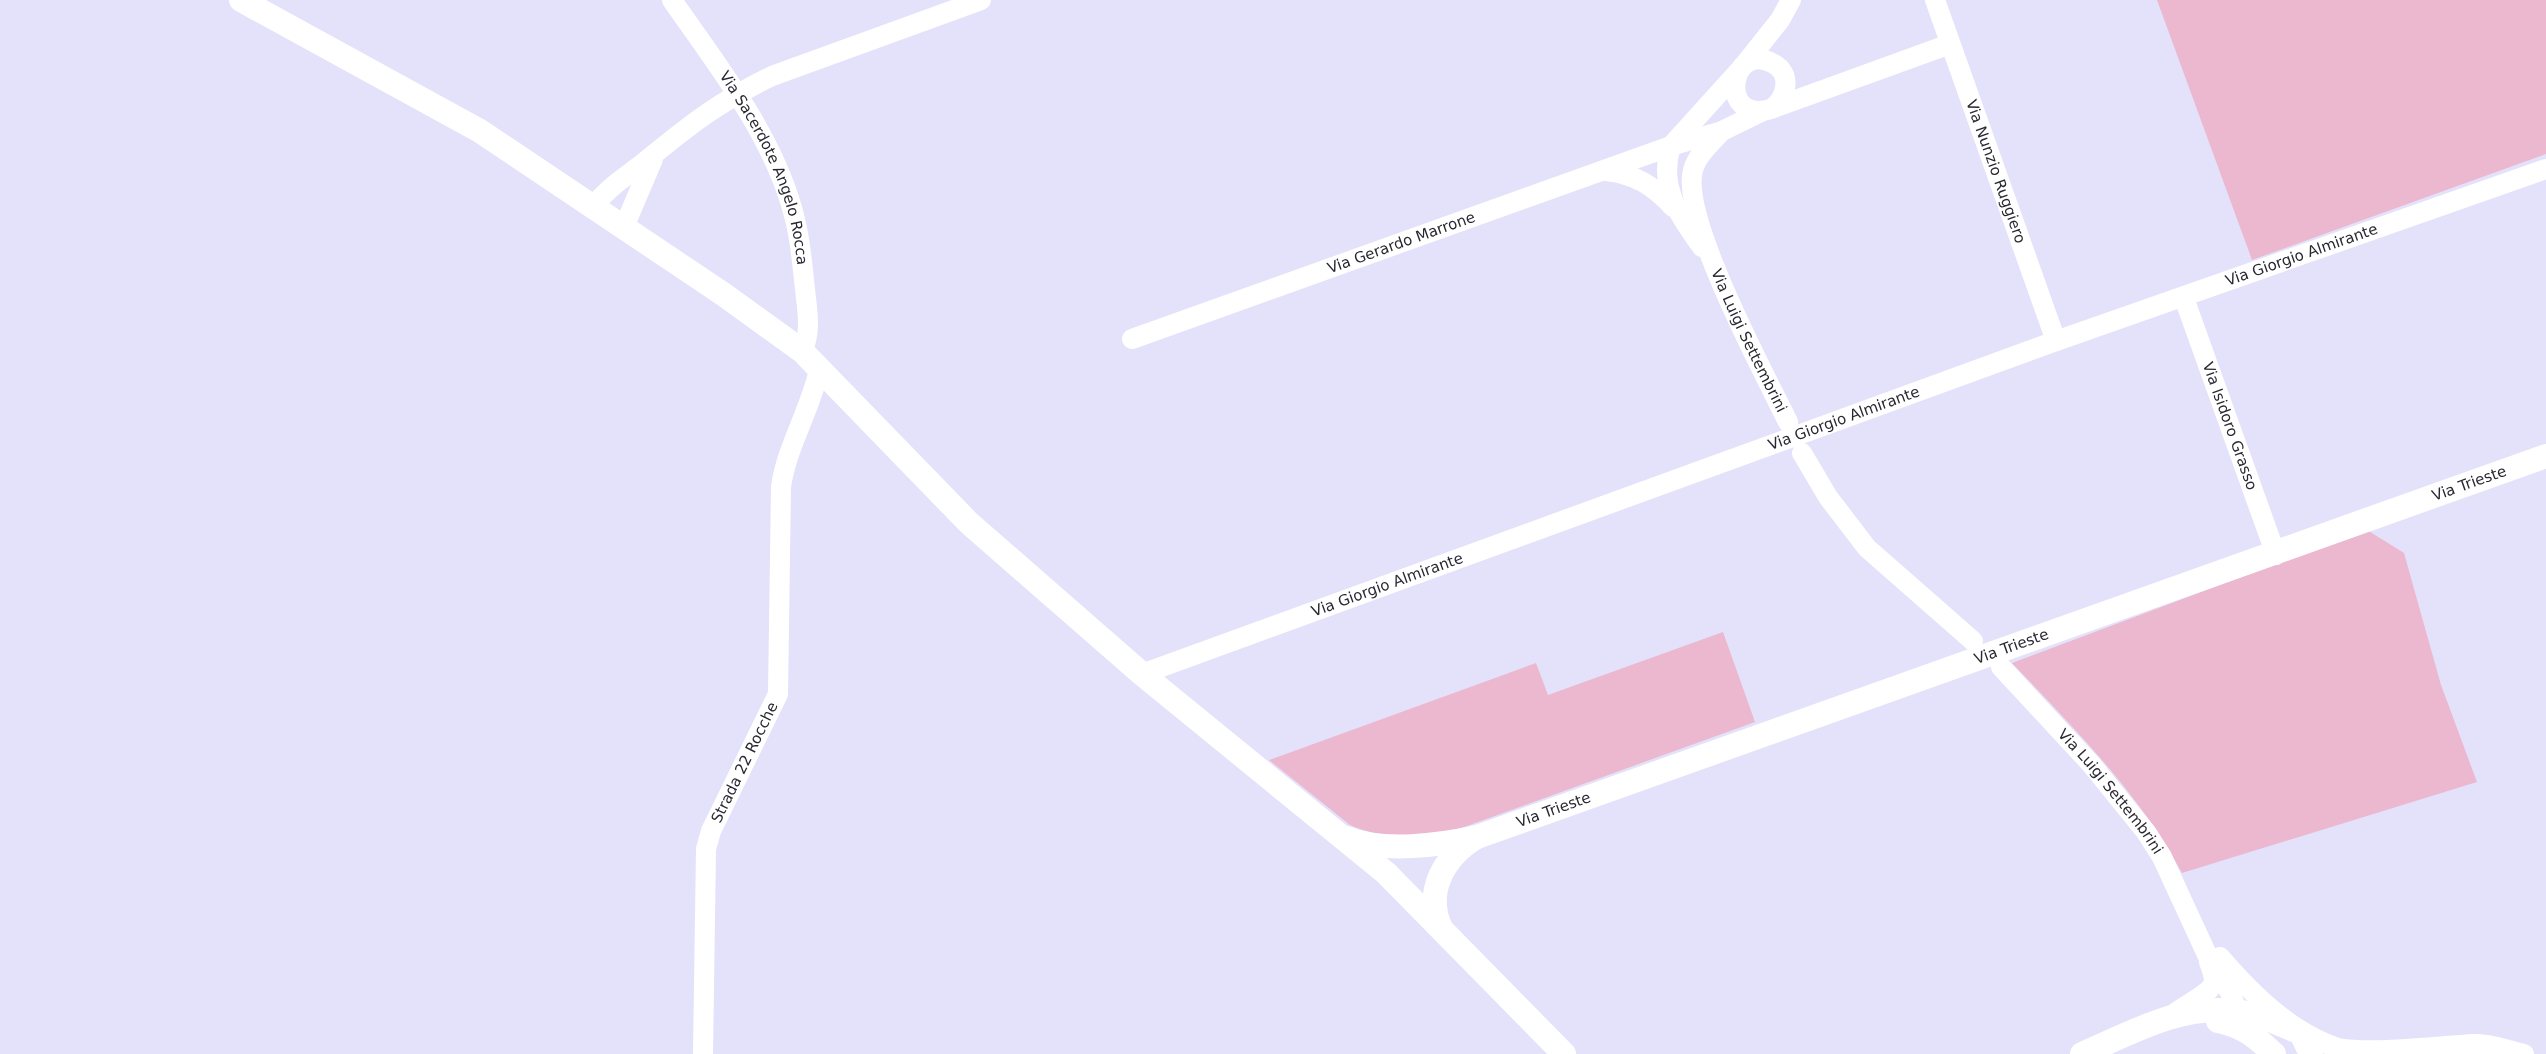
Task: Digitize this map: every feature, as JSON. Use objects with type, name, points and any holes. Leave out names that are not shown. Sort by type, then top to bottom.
[{"type":"street","points":[[241,0],[480,131],[723,294],[802,351],[969,523],[1142,674],[1394,881],[1564,1054]]},
{"type":"street","name":"Via Sacerdote Angelo Rocca","points":[[672,0],[737,93],[774,161],[797,228],[808,327],[806,343],[802,351]]},
{"type":"street","points":[[593,207],[609,188],[688,125],[737,93],[772,76],[981,0]]},
{"type":"street","points":[[1676,210],[1666,173],[1671,146],[1742,67],[1780,20],[1791,0]]},
{"type":"street","name":"Via Nunzio Ruggiero","points":[[1935,0],[2056,342]]},
{"type":"street","points":[[1710,259],[1691,188],[1693,170],[1700,155],[1722,131],[1767,110],[1950,44]]},
{"type":"street","points":[[1761,60],[1770,61],[1782,73],[1785,89],[1783,97],[1767,110],[1746,108],[1736,94],[1735,77],[1742,67],[1761,60]]},
{"type":"street","name":"Via Gerardo Marrone","points":[[1132,339],[1671,146],[1722,131]]},
{"type":"street","points":[[624,227],[635,207],[645,173],[662,147]]},
{"type":"street","name":"Via Giorgio Almirante","points":[[1142,674],[2056,342],[2546,169]]},
{"type":"street","points":[[1604,171],[1619,172],[1647,183],[1676,210],[1710,259]]},
{"type":"street","name":"Via Luigi Settembrini","points":[[1710,259],[1788,422]]},
{"type":"street","name":"Via Isidoro Grasso","points":[[2184,298],[2276,555]]},
{"type":"street","name":"Strada 22 Rocche","points":[[703,1054],[706,849],[711,831],[778,694],[781,487],[786,461],[814,396],[819,370]]},
{"type":"street","points":[[1802,453],[1828,497],[1867,548],[1973,641]]},
{"type":"street","name":"Via Trieste","points":[[1441,854],[1478,837],[2276,555],[2546,456]]},
{"type":"street","name":"Via Luigi Settembrini","points":[[2001,667],[2084,756],[2146,832],[2162,857],[2198,933]]},
{"type":"street","points":[[1336,834],[1364,844],[1441,854]]},
{"type":"street","points":[[1394,881],[1392,869],[1396,860],[1404,855],[1441,854]]},
{"type":"street","points":[[1441,854],[1435,896],[1436,918],[1441,928]]},
{"type":"street","points":[[2082,1054],[2174,1014],[2186,1003],[2205,994],[2212,987],[2214,981],[2209,959],[2198,933]]},
{"type":"street","points":[[2198,933],[2236,975],[2306,1043]]},
{"type":"street","points":[[2209,959],[2227,986],[2240,1019],[2274,1054]]},
{"type":"street","points":[[2174,1014],[2240,1019],[2306,1043],[2340,1048],[2422,1052],[2477,1044],[2524,1054]]},
{"type":"street","points":[[2144,1027],[2185,1021],[2240,1019]]},
{"type":"shaded area","points":[[2157,0],[2546,0],[2546,154],[2252,260]]},
{"type":"shaded area","points":[[2367,530],[2404,553],[2441,685],[2477,782],[2182,873],[2146,815],[2104,762],[2012,663]]},
{"type":"shaded area","points":[[1723,632],[1755,722],[1456,830],[1430,834],[1389,835],[1362,830],[1350,825],[1269,760],[1536,663],[1548,695]]}]
